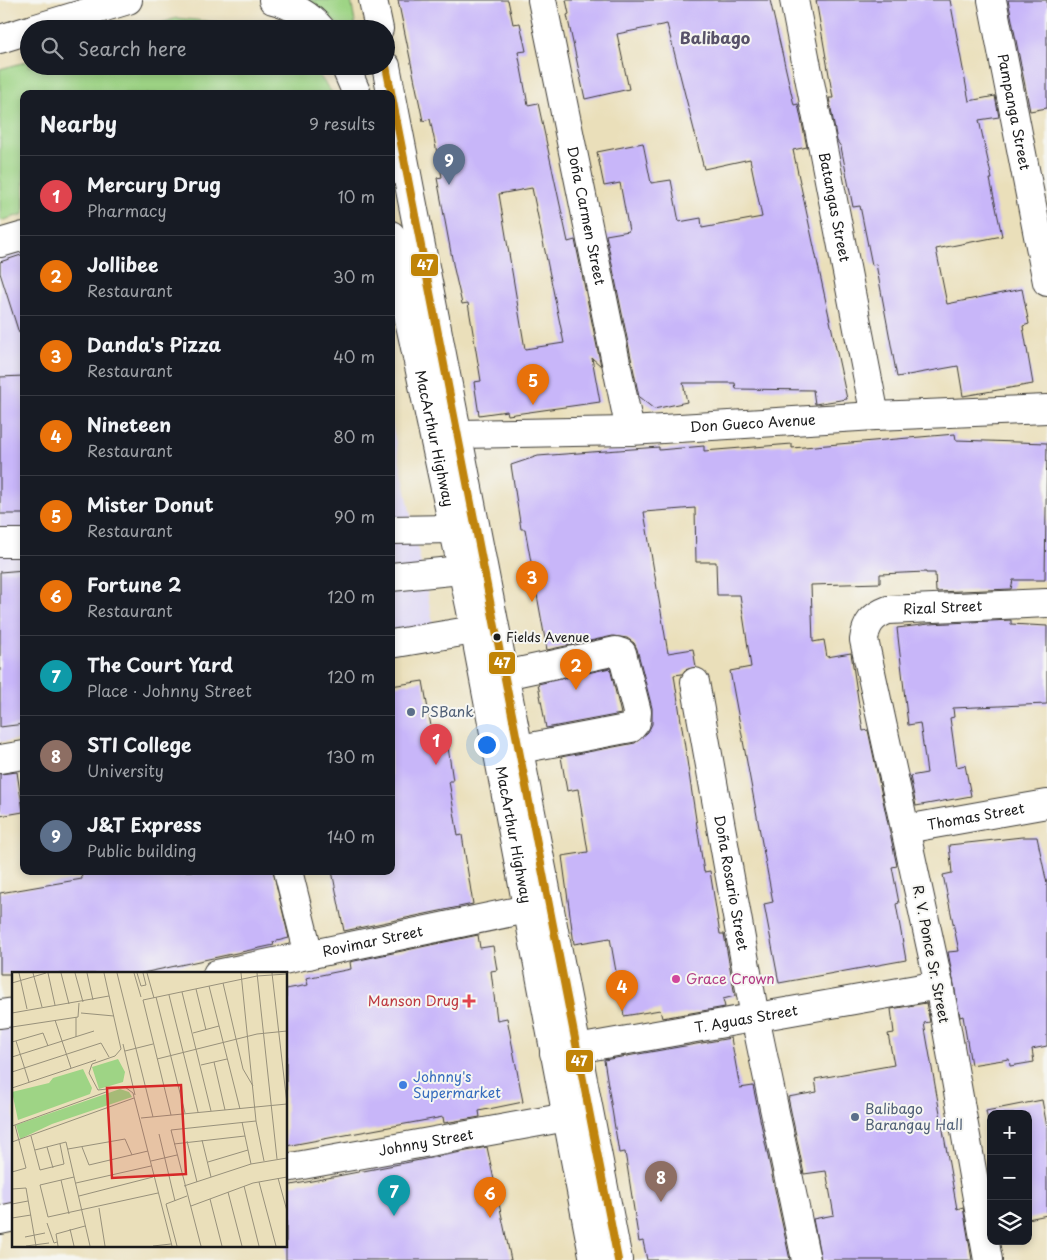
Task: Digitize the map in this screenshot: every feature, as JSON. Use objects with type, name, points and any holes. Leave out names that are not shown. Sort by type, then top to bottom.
[{"type":"main road","points":[[62,20],[128,0]]},
{"type":"main road","points":[[273,0],[281,2],[312,20]]},
{"type":"main road","points":[[373,0],[377,20]]},
{"type":"main road","name":"Doña Carmen Street","points":[[542,0],[630,431]]},
{"type":"main road","name":"Batangas Street","points":[[794,0],[875,416]]},
{"type":"main road","name":"Pampanga Street","points":[[992,0],[1047,282]]},
{"type":"main road","points":[[0,39],[20,33]]},
{"type":"main road","points":[[349,75],[356,90]]},
{"type":"main road","name":"MacArthur Highway","points":[[388,75],[391,90]]},
{"type":"main road","name":"MacArthur Highway","points":[[395,112],[520,749],[566,1051],[567,1118],[594,1260]]},
{"type":"main road","points":[[0,243],[20,237]]},
{"type":"main road","name":"MacArthur Highway","points":[[395,254],[474,630],[527,909],[566,1051],[618,1260]]},
{"type":"main road","name":"Don Gueco Avenue","points":[[458,434],[630,431],[875,416],[1047,409]]},
{"type":"main road","points":[[395,530],[453,529]]},
{"type":"main road","points":[[0,543],[20,542]]},
{"type":"main road","points":[[395,577],[461,570]]},
{"type":"main road","name":"Rizal Street","points":[[865,651],[866,629],[871,620],[888,610],[1047,603]]},
{"type":"main road","points":[[395,643],[474,630]]},
{"type":"main road","points":[[505,675],[616,651],[622,653],[637,712],[636,722],[632,728],[520,749]]},
{"type":"main road","name":"R. V. Ponce Sr. Street","points":[[865,651],[939,984],[988,1260]]},
{"type":"main road","name":"Doña Rosario Street","points":[[695,682],[755,1017],[806,1260]]},
{"type":"main road","points":[[0,759],[20,756]]},
{"type":"main road","name":"Thomas Street","points":[[906,829],[1047,804]]},
{"type":"main road","points":[[289,875],[309,955]]},
{"type":"main road","name":"Rovimar Street","points":[[228,972],[527,909]]},
{"type":"main road","name":"T. Aguas Street","points":[[566,1051],[939,984]]},
{"type":"main road","name":"Johnny Street","points":[[288,1168],[567,1118]]},
{"type":"shaded area","points":[[20,246],[20,740],[0,742],[0,252]]},
{"type":"shaded area","points":[[395,438],[437,641],[395,646]]},
{"type":"shaded area","points":[[12,1026],[12,1205],[0,1207],[0,1028]]},
{"type":"green space","points":[[306,0],[351,0],[355,20],[332,20]]},
{"type":"green space","points":[[177,18],[196,20],[170,20]]},
{"type":"green space","points":[[20,63],[20,75],[319,75],[330,90],[20,90],[20,215],[0,221],[0,69]]},
{"type":"building","points":[[398,0],[508,0],[513,24],[520,23],[526,51],[518,52],[528,105],[538,103],[568,242],[575,240],[601,366],[592,358],[600,402],[508,415],[507,411],[479,415],[474,382],[481,381],[468,303],[462,304],[454,269],[437,178],[442,177],[430,119],[423,121]],"holes":[[[532,188],[564,343],[525,349],[499,194]]]},
{"type":"building","points":[[566,0],[770,0],[794,105],[798,104],[807,147],[793,150],[847,399],[815,404],[813,390],[736,389],[735,383],[683,383],[687,402],[654,409],[639,397],[606,235],[629,231],[620,183],[604,186],[597,152],[643,143],[651,183],[671,180],[679,222],[701,218],[702,228],[762,217],[750,159],[704,169],[667,24],[617,34],[629,89],[585,99],[567,15],[569,14]]},
{"type":"building","points":[[816,0],[950,0],[969,101],[995,96],[999,117],[979,120],[1002,236],[936,249],[947,304],[1022,289],[1029,324],[1023,326],[1033,384],[963,396],[958,366],[897,377],[876,264],[872,265],[860,206],[853,207],[841,147],[837,141],[829,98],[833,98]]},
{"type":"building","points":[[1008,0],[1047,0],[1047,108],[1030,111]]},
{"type":"building","points":[[20,255],[20,333],[0,273],[0,262]]},
{"type":"building","points":[[20,376],[20,514],[0,514],[0,377]]},
{"type":"building","points":[[955,434],[956,440],[1047,443],[1045,580],[1013,580],[1011,589],[936,592],[935,573],[926,572],[880,574],[880,583],[811,585],[813,642],[824,640],[827,657],[851,653],[863,731],[868,730],[897,866],[892,867],[899,903],[896,904],[906,960],[779,983],[764,904],[773,902],[730,671],[751,667],[740,595],[717,595],[716,562],[696,562],[695,508],[644,512],[668,653],[693,649],[696,667],[685,670],[682,674],[674,675],[704,872],[710,871],[720,934],[724,934],[735,996],[723,999],[725,1007],[662,1018],[660,1010],[624,1016],[610,938],[574,944],[562,856],[588,852],[578,789],[567,791],[561,757],[635,743],[648,732],[652,724],[652,708],[637,649],[634,643],[627,638],[613,636],[547,650],[525,529],[521,529],[511,465],[538,456],[659,447],[659,450],[704,446],[704,451],[792,444],[792,448]]},
{"type":"building","points":[[20,570],[20,724],[0,727],[0,572]]},
{"type":"building","points":[[1011,620],[1011,624],[1047,626],[1047,704],[953,708],[954,717],[950,718],[957,767],[965,765],[971,796],[916,806],[910,776],[927,773],[920,723],[908,725],[897,628],[929,624]]},
{"type":"building","points":[[610,668],[621,714],[546,728],[538,684]]},
{"type":"building","points":[[423,681],[435,749],[448,747],[453,781],[449,781],[458,836],[462,835],[473,904],[344,931],[333,875],[395,875],[395,685]]},
{"type":"building","points":[[17,772],[20,792],[20,813],[0,816],[0,774]]},
{"type":"building","points":[[1037,837],[1047,884],[1047,1046],[1032,1049],[1034,1062],[1010,1066],[1009,1059],[971,1065],[963,1016],[960,1017],[948,952],[959,951],[943,875],[952,873],[949,845]]},
{"type":"building","points":[[82,875],[274,875],[289,938],[273,942],[274,945],[147,972],[12,972],[12,974],[0,974],[0,893],[82,879]]},
{"type":"building","points":[[478,935],[480,948],[493,946],[497,970],[491,971],[497,1020],[507,1018],[523,1102],[479,1111],[480,1117],[444,1123],[443,1117],[288,1146],[288,989],[308,985],[306,978],[351,969],[350,962]]},
{"type":"building","points":[[926,1003],[930,1022],[924,1023],[957,1209],[963,1207],[972,1260],[821,1260],[813,1219],[834,1215],[826,1171],[804,1174],[788,1097],[817,1092],[815,1079],[894,1065],[888,1034],[894,1033],[891,1009]]},
{"type":"building","points":[[731,1038],[740,1088],[753,1086],[790,1260],[647,1260],[643,1241],[639,1242],[625,1152],[619,1153],[604,1060]]},
{"type":"building","points":[[1042,1100],[1047,1127],[1047,1215],[1032,1218],[1032,1110],[991,1110]]},
{"type":"building","points":[[487,1147],[511,1260],[286,1260],[286,1248],[288,1248],[288,1186]]},
{"type":"transit line","name":"47","points":[[388,75],[391,90]]},
{"type":"transit line","name":"47","points":[[395,112],[618,1260]]},
{"type":"place","name":"J&T Express","points":[[449,185]]},
{"type":"place","name":"Mister Donut","points":[[533,405]]},
{"type":"place","name":"Danda's Pizza","points":[[532,602]]},
{"type":"place","name":"Fields Avenue","points":[[497,637]]},
{"type":"place","name":"Jollibee","points":[[576,690]]},
{"type":"place","name":"PSBank","points":[[411,712]]},
{"type":"place","name":"Mercury Drug","points":[[436,765]]},
{"type":"place","name":"Grace Crown","points":[[676,979]]},
{"type":"place","name":"Manson Drug","points":[[469,1001]]},
{"type":"place","name":"Nineteen","points":[[622,1011]]},
{"type":"place","name":"Johnny's Supermarket","points":[[403,1085]]},
{"type":"place","name":"Balibago Barangay Hall","points":[[855,1117]]},
{"type":"place","name":"STI College","points":[[661,1202]]},
{"type":"place","name":"The Court Yard","points":[[394,1216]]},
{"type":"place","name":"Fortune 2","points":[[490,1218]]},
{"type":"district","name":"Balibago","points":[[715,38]]}]
